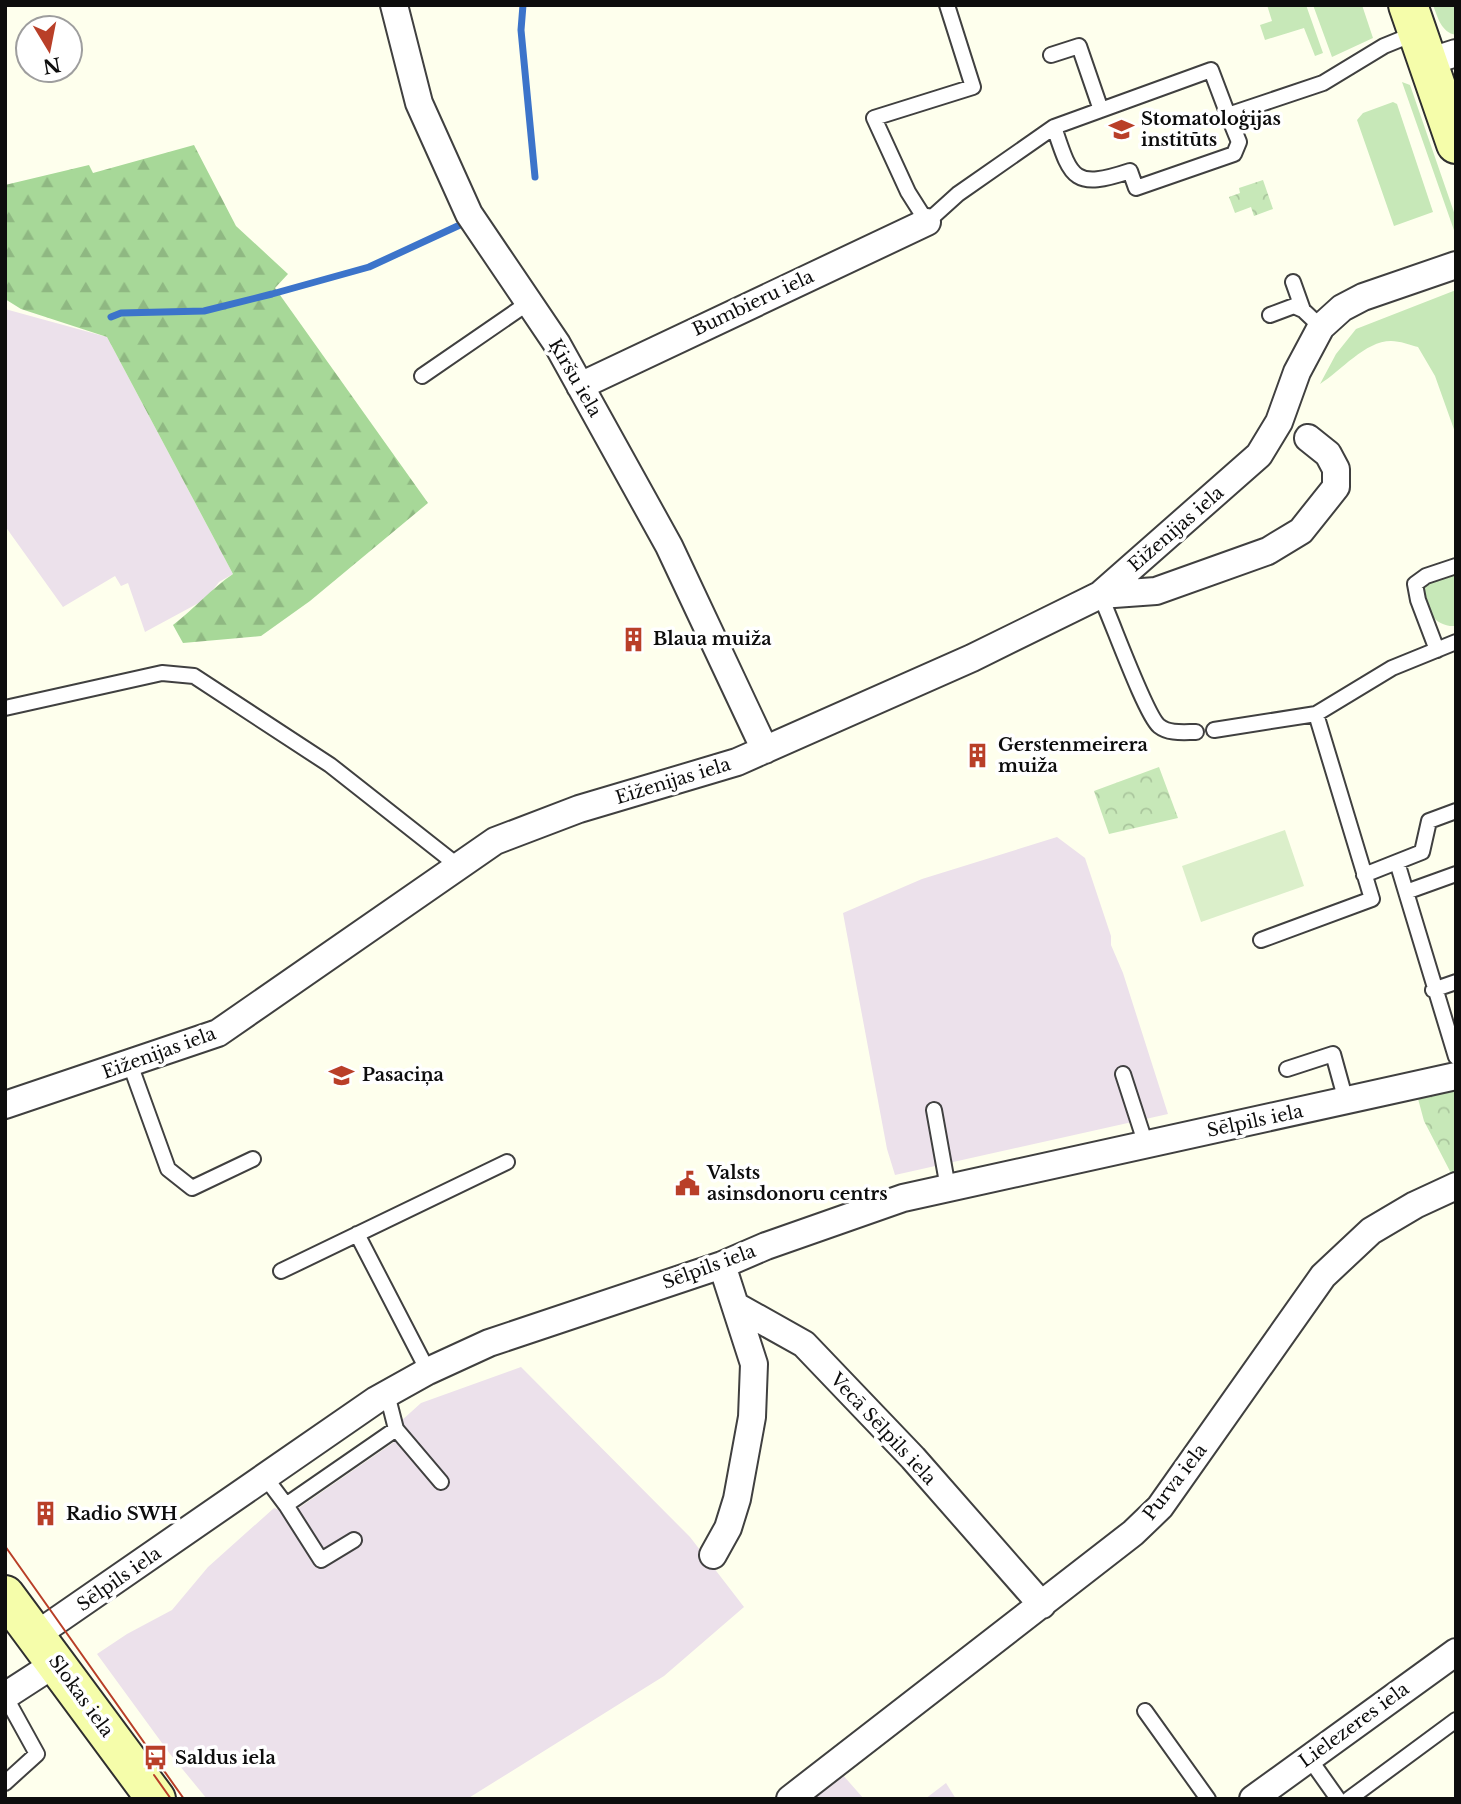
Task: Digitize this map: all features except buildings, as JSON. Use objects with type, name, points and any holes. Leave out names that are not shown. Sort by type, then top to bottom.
[{"type":"street","name":"Ķiršu iela","points":[[394,5],[410,74],[428,127],[481,235],[557,344],[687,580],[765,750]]},
{"type":"street","points":[[1427,38],[1456,144]]},
{"type":"street","name":"Bumbieru iela","points":[[580,386],[927,222]]},
{"type":"street","points":[[1312,319],[1363,297],[1456,265]]},
{"type":"street","name":"Eiženijas iela","points":[[5,1105],[130,1065],[218,1033],[495,841],[555,818],[737,762],[972,658],[1100,595],[1244,457],[1259,455],[1279,422],[1312,319]]},
{"type":"street","points":[[1100,595],[1156,591],[1268,551],[1301,531],[1336,487],[1336,469],[1328,454],[1308,438]]},
{"type":"street","name":"Sēlpils iela","points":[[5,1696],[46,1649],[265,1477],[387,1394],[428,1371],[489,1343],[722,1265],[766,1246],[903,1198],[1456,1076]]},
{"type":"street","name":"Purva iela","points":[[790,1799],[1133,1533],[1160,1507],[1296,1310],[1351,1247],[1415,1205],[1456,1186]]},
{"type":"street","points":[[713,1555],[728,1528],[737,1499],[752,1417],[754,1364],[738,1307],[722,1265]]},
{"type":"street","name":"Vecā Sēlpils iela","points":[[738,1307],[804,1344],[913,1458],[1042,1605]]},
{"type":"street","name":"Slokas iela","points":[[5,1595],[156,1799]]},
{"type":"street","name":"Lielezeres iela","points":[[1253,1799],[1456,1652]]},
{"type":"lane","points":[[947,5],[973,87],[874,118],[908,192],[927,222],[958,194],[1054,127],[1211,70],[1239,142],[1234,154],[1136,188],[1130,171],[1100,181],[1083,179],[1068,170],[1054,127]]},
{"type":"lane","points":[[1228,115],[1323,83],[1384,46],[1427,38]]},
{"type":"lane","points":[[1051,55],[1079,46],[1101,110]]},
{"type":"lane","points":[[1293,282],[1312,319]]},
{"type":"lane","points":[[422,376],[528,303]]},
{"type":"lane","points":[[1270,315],[1294,306],[1312,319]]},
{"type":"lane","points":[[1279,422],[1308,438]]},
{"type":"lane","points":[[1437,650],[1418,600],[1415,584],[1426,576],[1456,566]]},
{"type":"lane","points":[[1100,595],[1147,706],[1159,726],[1175,733],[1196,732]]},
{"type":"lane","points":[[1214,730],[1316,714],[1392,668],[1456,642]]},
{"type":"lane","points":[[5,708],[162,673],[194,676],[330,765],[457,865]]},
{"type":"lane","points":[[1261,940],[1372,899],[1316,714]]},
{"type":"lane","points":[[1364,875],[1422,852],[1429,821],[1456,811]]},
{"type":"lane","points":[[1397,862],[1433,990],[1451,1024],[1456,1057]]},
{"type":"lane","points":[[1406,892],[1456,874]]},
{"type":"lane","points":[[1433,990],[1456,982]]},
{"type":"lane","points":[[1287,1069],[1333,1054],[1346,1101]]},
{"type":"lane","points":[[130,1065],[168,1168],[192,1188],[253,1158]]},
{"type":"lane","points":[[1124,1074],[1146,1145]]},
{"type":"lane","points":[[934,1110],[948,1188]]},
{"type":"lane","points":[[281,1271],[507,1162]]},
{"type":"lane","points":[[358,1234],[428,1371]]},
{"type":"lane","points":[[387,1394],[396,1429],[441,1482]]},
{"type":"lane","points":[[286,1505],[396,1429]]},
{"type":"lane","points":[[265,1477],[321,1560],[354,1540]]},
{"type":"lane","points":[[5,1696],[37,1754],[5,1783]]},
{"type":"lane","points":[[1145,1710],[1208,1799]]},
{"type":"lane","points":[[1349,1799],[1456,1720]]},
{"type":"lane","points":[[1309,1758],[1338,1799]]},
{"type":"shaded area","points":[[5,309],[107,337],[233,574],[219,582],[206,599],[145,632],[128,583],[121,586],[115,576],[63,607],[5,526]]},
{"type":"shaded area","points":[[1057,837],[1085,858],[1168,1114],[895,1175],[887,1149],[843,913],[922,879]]},
{"type":"shaded area","points":[[521,1367],[690,1537],[744,1607],[664,1676],[467,1799],[207,1799],[170,1754],[97,1654],[172,1610],[208,1567],[274,1508],[290,1514],[397,1440],[401,1421],[421,1403]]},
{"type":"shaded area","points":[[842,1774],[864,1799],[810,1799]]},
{"type":"shaded area","points":[[946,1783],[956,1799],[925,1799]]},
{"type":"green space","points":[[1267,5],[1306,5],[1323,53],[1315,56],[1304,28],[1265,40],[1260,25],[1272,21]]},
{"type":"green space","points":[[1313,5],[1362,5],[1373,38],[1332,57]]},
{"type":"green space","points":[[1433,5],[1456,5],[1456,35],[1443,28]]},
{"type":"green space","points":[[1402,82],[1410,85],[1456,218],[1456,236]]},
{"type":"green space","points":[[1393,102],[1397,104],[1433,212],[1394,226],[1357,120],[1363,113]]},
{"type":"green space","points":[[194,145],[236,226],[288,274],[275,288],[428,503],[310,601],[261,636],[183,643],[173,625],[233,574],[107,337],[21,309],[5,299],[5,185],[89,165],[93,173]]},
{"type":"green space","points":[[1263,180],[1273,209],[1254,216],[1251,207],[1235,213],[1229,197],[1240,193],[1239,188]]},
{"type":"green space","points":[[1456,290],[1456,435],[1435,376],[1418,347],[1394,341],[1381,342],[1363,351],[1320,384],[1336,354],[1356,329]]},
{"type":"green space","points":[[1456,572],[1456,626],[1448,626],[1430,614],[1424,600],[1423,585]]},
{"type":"green space","points":[[1159,767],[1178,818],[1109,834],[1094,791]]},
{"type":"green space","points":[[1285,830],[1304,886],[1201,922],[1182,866]]},
{"type":"green space","points":[[1456,1086],[1456,1176],[1453,1177],[1424,1121],[1417,1095]]},
{"type":"waterway","points":[[523,5],[521,30],[535,177]]},
{"type":"waterway","points":[[111,317],[121,313],[204,311],[272,294],[369,267],[462,224]]},
{"type":"tram line","points":[[5,1546],[184,1799]]},
{"type":"tram line","points":[[154,1775],[171,1799]]},
{"type":"place","name":"Stomatoloģijas institūts","points":[[1121,129]]},
{"type":"place","name":"Blaua muiža","points":[[633,639]]},
{"type":"place","name":"Gerstenmeirera muiža","points":[[978,755]]},
{"type":"place","name":"Pasaciņa","points":[[342,1075]]},
{"type":"place","name":"Valsts asinsdonoru centrs","points":[[687,1183]]},
{"type":"place","name":"Radio SWH","points":[[46,1514]]},
{"type":"place","name":"Saldus iela","points":[[155,1758]]}]
